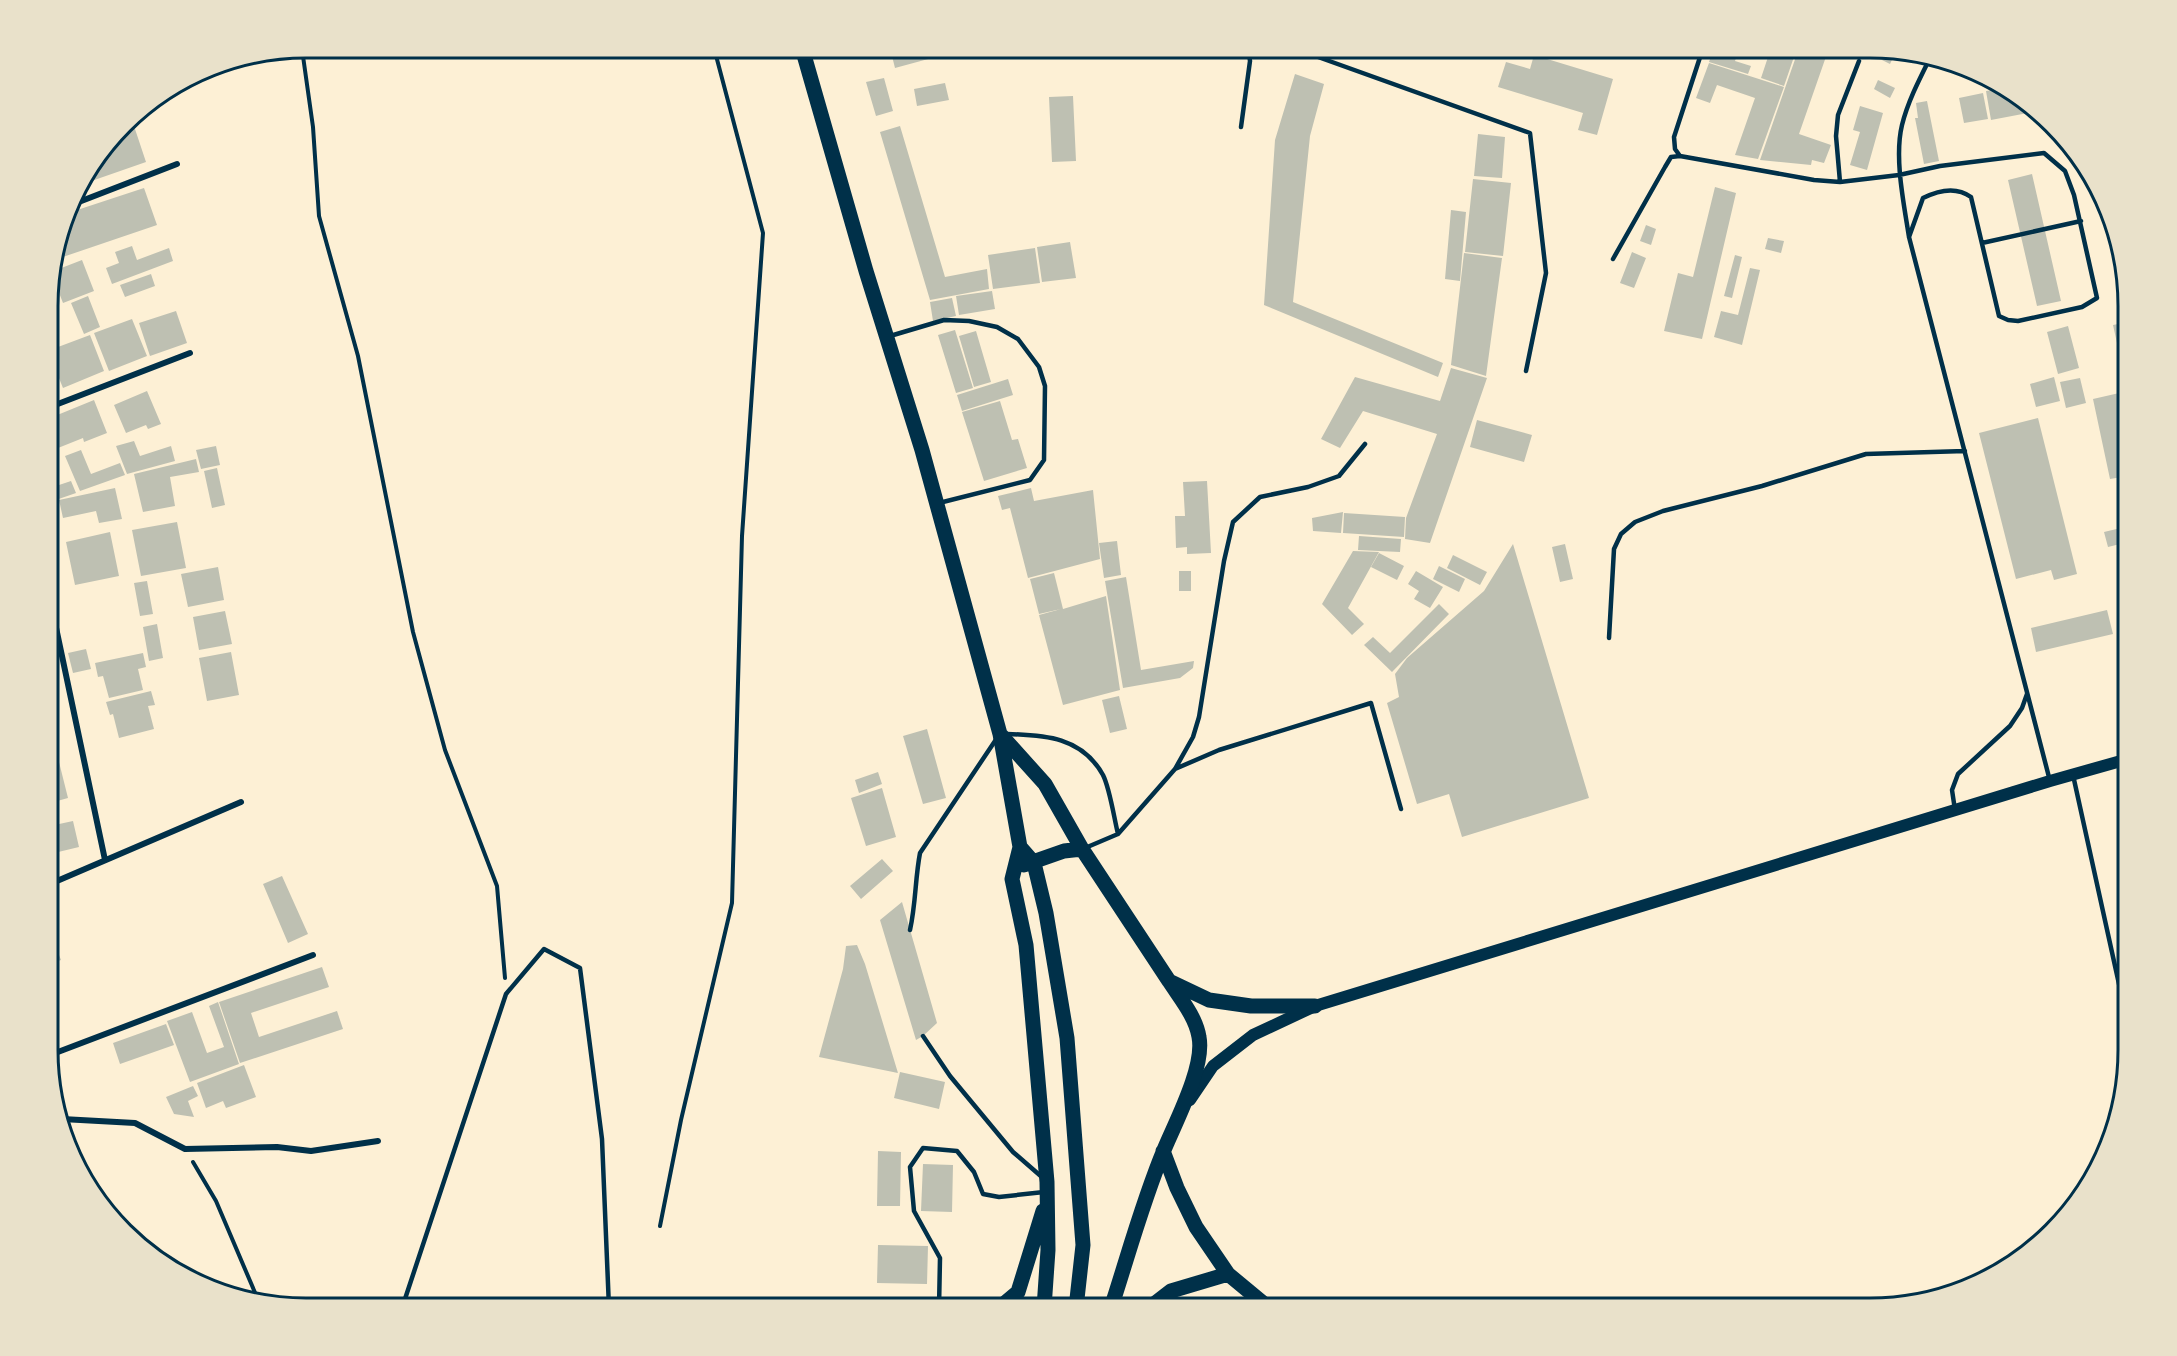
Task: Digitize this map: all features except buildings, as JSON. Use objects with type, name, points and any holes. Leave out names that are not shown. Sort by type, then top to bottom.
[{"type":"main road","points":[[805,58],[937,504],[1000,734],[1019,841],[1012,879],[1026,945],[1047,1189],[1048,1250],[1045,1298]]},
{"type":"main road","points":[[1000,734],[1045,784],[1082,849],[1194,1020],[1200,1038],[1197,1062],[1183,1109],[1163,1151],[1114,1298]]},
{"type":"main road","points":[[1183,1109],[1214,1066],[1253,1035],[1314,1006],[2118,762]]},
{"type":"main road","points":[[1019,841],[1034,863],[1046,912],[1066,1038],[1083,1245],[1077,1298]]},
{"type":"main road","points":[[1015,869],[1064,851],[1082,849]]},
{"type":"main road","points":[[1169,981],[1209,1000],[1251,1006],[1314,1006]]},
{"type":"main road","points":[[1163,1151],[1177,1188],[1196,1227],[1228,1274],[1257,1298]]},
{"type":"main road","points":[[1011,1298],[1018,1292],[1047,1189]]},
{"type":"main road","points":[[1162,1298],[1171,1291],[1228,1274]]},
{"type":"street","points":[[82,201],[177,164]]},
{"type":"street","points":[[58,404],[190,353]]},
{"type":"street","points":[[58,637],[105,860]]},
{"type":"street","points":[[58,881],[241,802]]},
{"type":"street","points":[[58,1052],[313,956]]},
{"type":"street","points":[[69,1119],[135,1123],[185,1149],[277,1147],[311,1151],[378,1141]]},
{"type":"lane","points":[[1241,127],[1250,58]]},
{"type":"lane","points":[[1321,58],[1530,133],[1546,273],[1526,371]]},
{"type":"lane","points":[[1680,156],[1675,148],[1674,137],[1700,58]]},
{"type":"lane","points":[[1840,183],[1836,136],[1838,115],[1859,61]]},
{"type":"lane","points":[[1926,65],[1915,86],[1901,127],[1899,175],[1909,237],[2050,781]]},
{"type":"lane","points":[[1612,259],[1671,157],[1680,156],[1840,183],[1899,175],[1940,166],[2044,153],[2065,171],[2081,221],[2097,298],[2082,307],[2018,321],[1999,316],[1971,197],[1964,192],[1936,191],[1923,198],[1909,237]]},
{"type":"lane","points":[[1982,243],[2081,221]]},
{"type":"lane","points":[[887,337],[944,320],[979,323],[997,327],[1018,339],[1040,367],[1045,386],[1044,460],[1030,480],[937,504]]},
{"type":"lane","points":[[1082,849],[1118,834],[1175,768],[1194,737],[1224,561],[1233,522],[1260,497],[1308,487],[1339,476],[1365,444]]},
{"type":"lane","points":[[1609,638],[1614,549],[1621,534],[1635,522],[1663,511],[1762,486],[1866,454],[1965,451]]},
{"type":"lane","points":[[1955,810],[1952,790],[1958,774],[2010,726],[2022,708],[2027,694]]},
{"type":"lane","points":[[1175,768],[1219,750],[1371,703],[1401,809]]},
{"type":"lane","points":[[910,930],[915,906],[920,853],[1000,734],[1047,735],[1084,751],[1103,776],[1118,834]]},
{"type":"lane","points":[[2073,775],[2118,980]]},
{"type":"lane","points":[[405,1298],[506,994],[544,949],[579,968],[602,1139],[609,1298]]},
{"type":"lane","points":[[923,1036],[950,1076],[1047,1189]]},
{"type":"lane","points":[[939,1298],[940,1258],[914,1211],[910,1167],[923,1148],[957,1150],[974,1172],[983,1194],[999,1197],[1047,1189]]},
{"type":"path","points":[[303,58],[313,127],[319,216],[357,356],[419,654],[445,750],[497,886],[506,994]]},
{"type":"path","points":[[660,1226],[681,1120],[732,903],[742,536],[763,232],[717,58]]},
{"type":"path","points":[[185,1149],[216,1201],[255,1292]]}]
